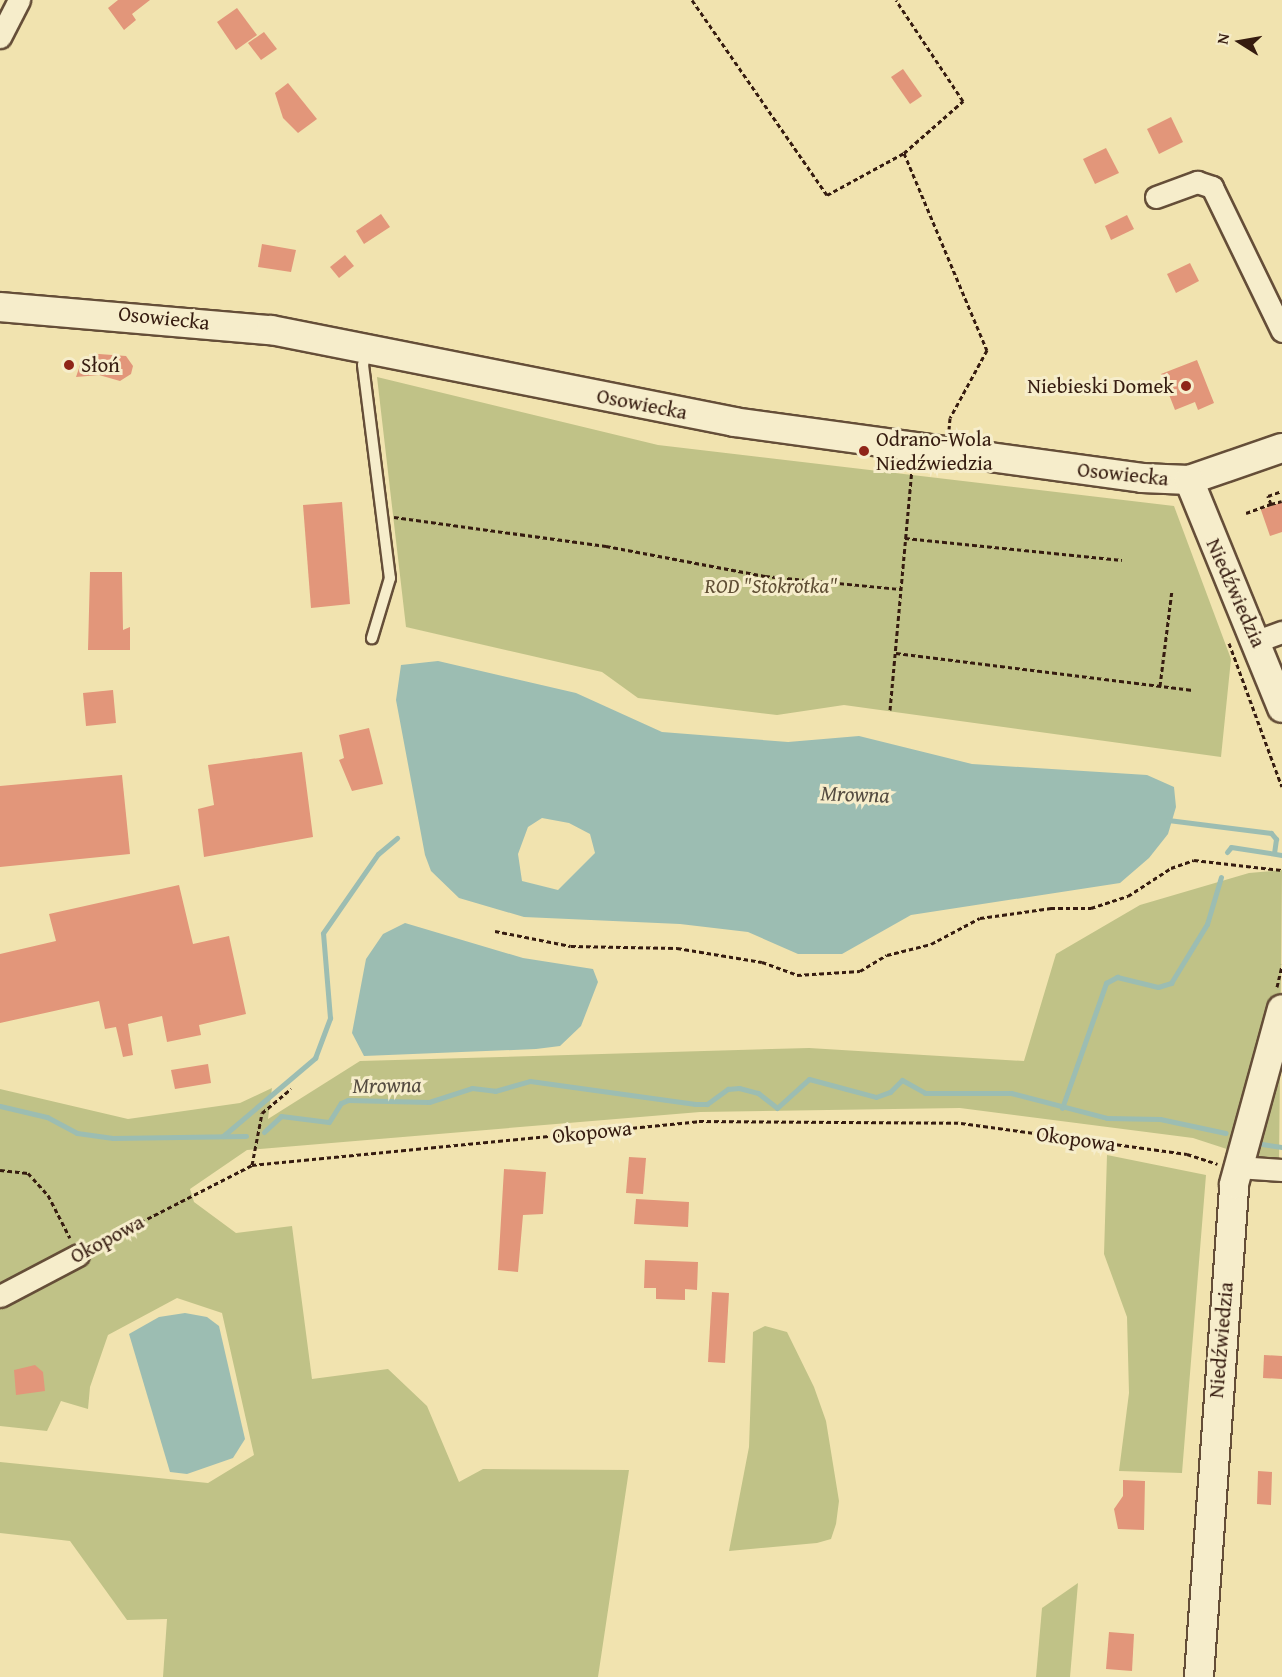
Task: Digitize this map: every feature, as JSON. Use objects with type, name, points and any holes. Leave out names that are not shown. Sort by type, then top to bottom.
[{"type":"street","points":[[0,37],[19,0]]},
{"type":"street","points":[[1156,197],[1189,183],[1212,187],[1282,331]]},
{"type":"street","name":"Osowiecka","points":[[0,307],[154,316],[367,346],[668,410],[947,452],[1189,480],[1282,448]]},
{"type":"street","name":"Niedźwiedzia","points":[[1189,480],[1270,637],[1282,708]]},
{"type":"street","name":"Niedźwiedzia","points":[[1199,1677],[1217,1381],[1225,1165],[1250,1123],[1282,1009]]},
{"type":"street","points":[[1225,1165],[1282,1170]]},
{"type":"street","name":"Okopowa","points":[[0,1296],[78,1255]]},
{"type":"lane","points":[[367,346],[363,365],[380,515],[390,578],[372,638]]},
{"type":"path","points":[[692,0],[827,195],[904,153],[963,101],[896,0]]},
{"type":"path","points":[[904,153],[987,350],[950,418],[947,452]]},
{"type":"path","points":[[890,711],[915,447]]},
{"type":"path","points":[[1246,513],[1271,504],[1282,499],[1281,491],[1268,496],[1271,504]]},
{"type":"path","points":[[380,515],[606,546],[765,576],[901,589]]},
{"type":"path","points":[[905,538],[1122,560]]},
{"type":"path","points":[[1160,686],[1172,590]]},
{"type":"path","points":[[896,653],[1193,690]]},
{"type":"path","points":[[495,931],[571,946],[677,948],[762,962],[797,975],[860,971],[887,955],[931,944],[980,918],[1051,908],[1091,908],[1128,896],[1171,868],[1194,860],[1282,870]]},
{"type":"path","points":[[252,1165],[262,1113],[291,1089]]},
{"type":"path","name":"Okopowa","points":[[78,1255],[252,1165],[699,1121],[961,1123],[1187,1154],[1225,1165]]},
{"type":"path","points":[[0,1170],[28,1173],[48,1195],[78,1255]]},
{"type":"green space","name":"ROD \"Stokrotka\"","points":[[377,377],[658,445],[1174,506],[1231,659],[1221,757],[844,705],[777,715],[638,698],[602,672],[406,627]]},
{"type":"green space","points":[[1282,870],[1279,1166],[1193,1138],[960,1108],[700,1112],[247,1150],[190,1189],[194,1202],[236,1233],[292,1226],[312,1379],[388,1369],[427,1406],[459,1482],[483,1469],[629,1470],[598,1677],[163,1677],[167,1619],[127,1620],[70,1541],[0,1533],[0,1462],[208,1483],[254,1455],[222,1313],[177,1298],[108,1335],[90,1387],[88,1409],[61,1401],[47,1431],[0,1426],[0,1089],[128,1119],[240,1103],[272,1088],[268,1119],[360,1061],[809,1048],[1024,1061],[1056,954],[1140,905],[1249,873]]},
{"type":"green space","points":[[1107,1155],[1206,1175],[1182,1473],[1119,1471],[1129,1393],[1127,1317],[1104,1254]]},
{"type":"green space","points":[[765,1326],[787,1332],[814,1387],[826,1421],[839,1501],[836,1524],[831,1539],[817,1543],[729,1551],[749,1447],[753,1332]]},
{"type":"green space","points":[[1078,1583],[1070,1677],[1036,1677],[1042,1608]]},
{"type":"water","points":[[438,661],[576,693],[662,732],[788,742],[859,736],[972,764],[1147,775],[1174,787],[1176,807],[1168,834],[1149,858],[1120,883],[911,915],[842,954],[798,954],[748,932],[680,924],[524,917],[459,898],[431,871],[425,855],[396,700],[401,665]],"holes":[[[542,818],[569,823],[590,834],[595,853],[558,890],[522,881],[518,854],[528,827]]]},
{"type":"water","points":[[405,923],[523,958],[593,969],[598,982],[581,1026],[560,1046],[364,1056],[352,1033],[366,959],[383,934]]},
{"type":"water","points":[[185,1313],[207,1317],[219,1326],[245,1439],[233,1458],[187,1474],[170,1472],[129,1334],[159,1317]]},
{"type":"building","points":[[118,0],[150,0],[132,14],[136,20],[124,30],[108,8]]},
{"type":"building","points":[[237,8],[257,35],[236,50],[217,22]]},
{"type":"building","points":[[264,32],[277,49],[261,60],[248,43]]},
{"type":"building","points":[[903,69],[922,96],[910,104],[891,77]]},
{"type":"building","points":[[288,83],[317,119],[298,133],[283,118],[275,93]]},
{"type":"building","points":[[1171,117],[1183,142],[1159,154],[1147,129]]},
{"type":"building","points":[[1106,148],[1119,173],[1095,184],[1083,159]]},
{"type":"building","points":[[381,214],[390,227],[364,244],[356,231]]},
{"type":"building","points":[[1127,215],[1134,229],[1111,240],[1105,226]]},
{"type":"building","points":[[262,244],[296,250],[291,272],[258,267]]},
{"type":"building","points":[[345,255],[354,266],[339,278],[330,267]]},
{"type":"building","points":[[1190,263],[1199,281],[1176,293],[1167,274]]},
{"type":"building","points":[[99,354],[126,356],[133,366],[131,374],[120,381],[99,375],[76,377],[81,362]]},
{"type":"building","name":"Niebieski Domek","points":[[1197,360],[1214,403],[1198,410],[1195,402],[1175,410],[1161,374]]},
{"type":"building","points":[[342,502],[350,604],[311,608],[303,505]]},
{"type":"building","points":[[1282,502],[1282,532],[1270,536],[1261,510]]},
{"type":"building","points":[[90,572],[122,572],[123,630],[130,627],[130,650],[88,650]]},
{"type":"building","points":[[113,690],[116,723],[86,726],[83,693]]},
{"type":"building","points":[[369,728],[383,784],[352,791],[339,760],[344,758],[339,735]]},
{"type":"building","points":[[302,752],[313,837],[204,857],[198,809],[214,805],[208,765]]},
{"type":"building","points":[[122,775],[130,854],[0,867],[0,786]]},
{"type":"building","points":[[179,885],[193,944],[229,936],[246,1014],[199,1025],[201,1035],[167,1042],[162,1016],[128,1024],[133,1055],[123,1057],[116,1027],[105,1029],[99,1001],[0,1023],[0,954],[56,941],[49,914]]},
{"type":"building","points":[[208,1064],[211,1083],[175,1089],[171,1070]]},
{"type":"building","points":[[629,1157],[646,1158],[643,1194],[626,1193]]},
{"type":"building","points":[[504,1169],[546,1172],[543,1214],[523,1215],[518,1272],[498,1270]]},
{"type":"building","points":[[636,1199],[689,1202],[688,1227],[634,1224]]},
{"type":"building","points":[[645,1260],[698,1262],[697,1290],[685,1289],[685,1300],[656,1299],[656,1288],[644,1288]]},
{"type":"building","points":[[712,1292],[729,1293],[725,1363],[708,1362]]},
{"type":"building","points":[[1264,1355],[1282,1356],[1282,1379],[1263,1378]]},
{"type":"building","points":[[35,1365],[43,1372],[45,1391],[16,1395],[14,1370]]},
{"type":"building","points":[[1258,1471],[1272,1472],[1271,1505],[1257,1504]]},
{"type":"building","points":[[1123,1480],[1145,1481],[1144,1530],[1118,1529],[1114,1509],[1123,1496]]},
{"type":"building","points":[[1109,1632],[1134,1634],[1132,1671],[1106,1669]]},
{"type":"waterway","name":"Mrowna","points":[[1168,820],[1271,833],[1276,839],[1274,853]]},
{"type":"waterway","name":"Mrowna","points":[[223,1136],[315,1058],[330,1018],[323,933],[378,854],[397,838]]},
{"type":"waterway","name":"Mrowna","points":[[1227,852],[1231,847],[1282,855]]},
{"type":"waterway","name":"Mrowna","points":[[1062,1108],[1106,983],[1117,977],[1158,987],[1171,983],[1207,924],[1221,877]]},
{"type":"waterway","name":"Mrowna","points":[[264,1132],[281,1116],[329,1122],[341,1103],[348,1100],[429,1102],[472,1088],[495,1091],[530,1081],[695,1104],[707,1104],[728,1089],[739,1088],[758,1093],[777,1108],[809,1079],[876,1097],[890,1092],[902,1080],[925,1093],[1011,1093],[1107,1118],[1160,1119],[1226,1133]]},
{"type":"waterway","name":"Mrowna","points":[[0,1106],[47,1117],[77,1133],[113,1138],[246,1136]]},
{"type":"waterway","name":"Mrowna","points":[[1262,1144],[1282,1147]]},
{"type":"place","name":"Słoń","points":[[69,365]]},
{"type":"place","name":"Niebieski Domek","points":[[1186,386]]},
{"type":"place","name":"Odrano-Wola Niedźwiedzia","points":[[864,451]]}]
